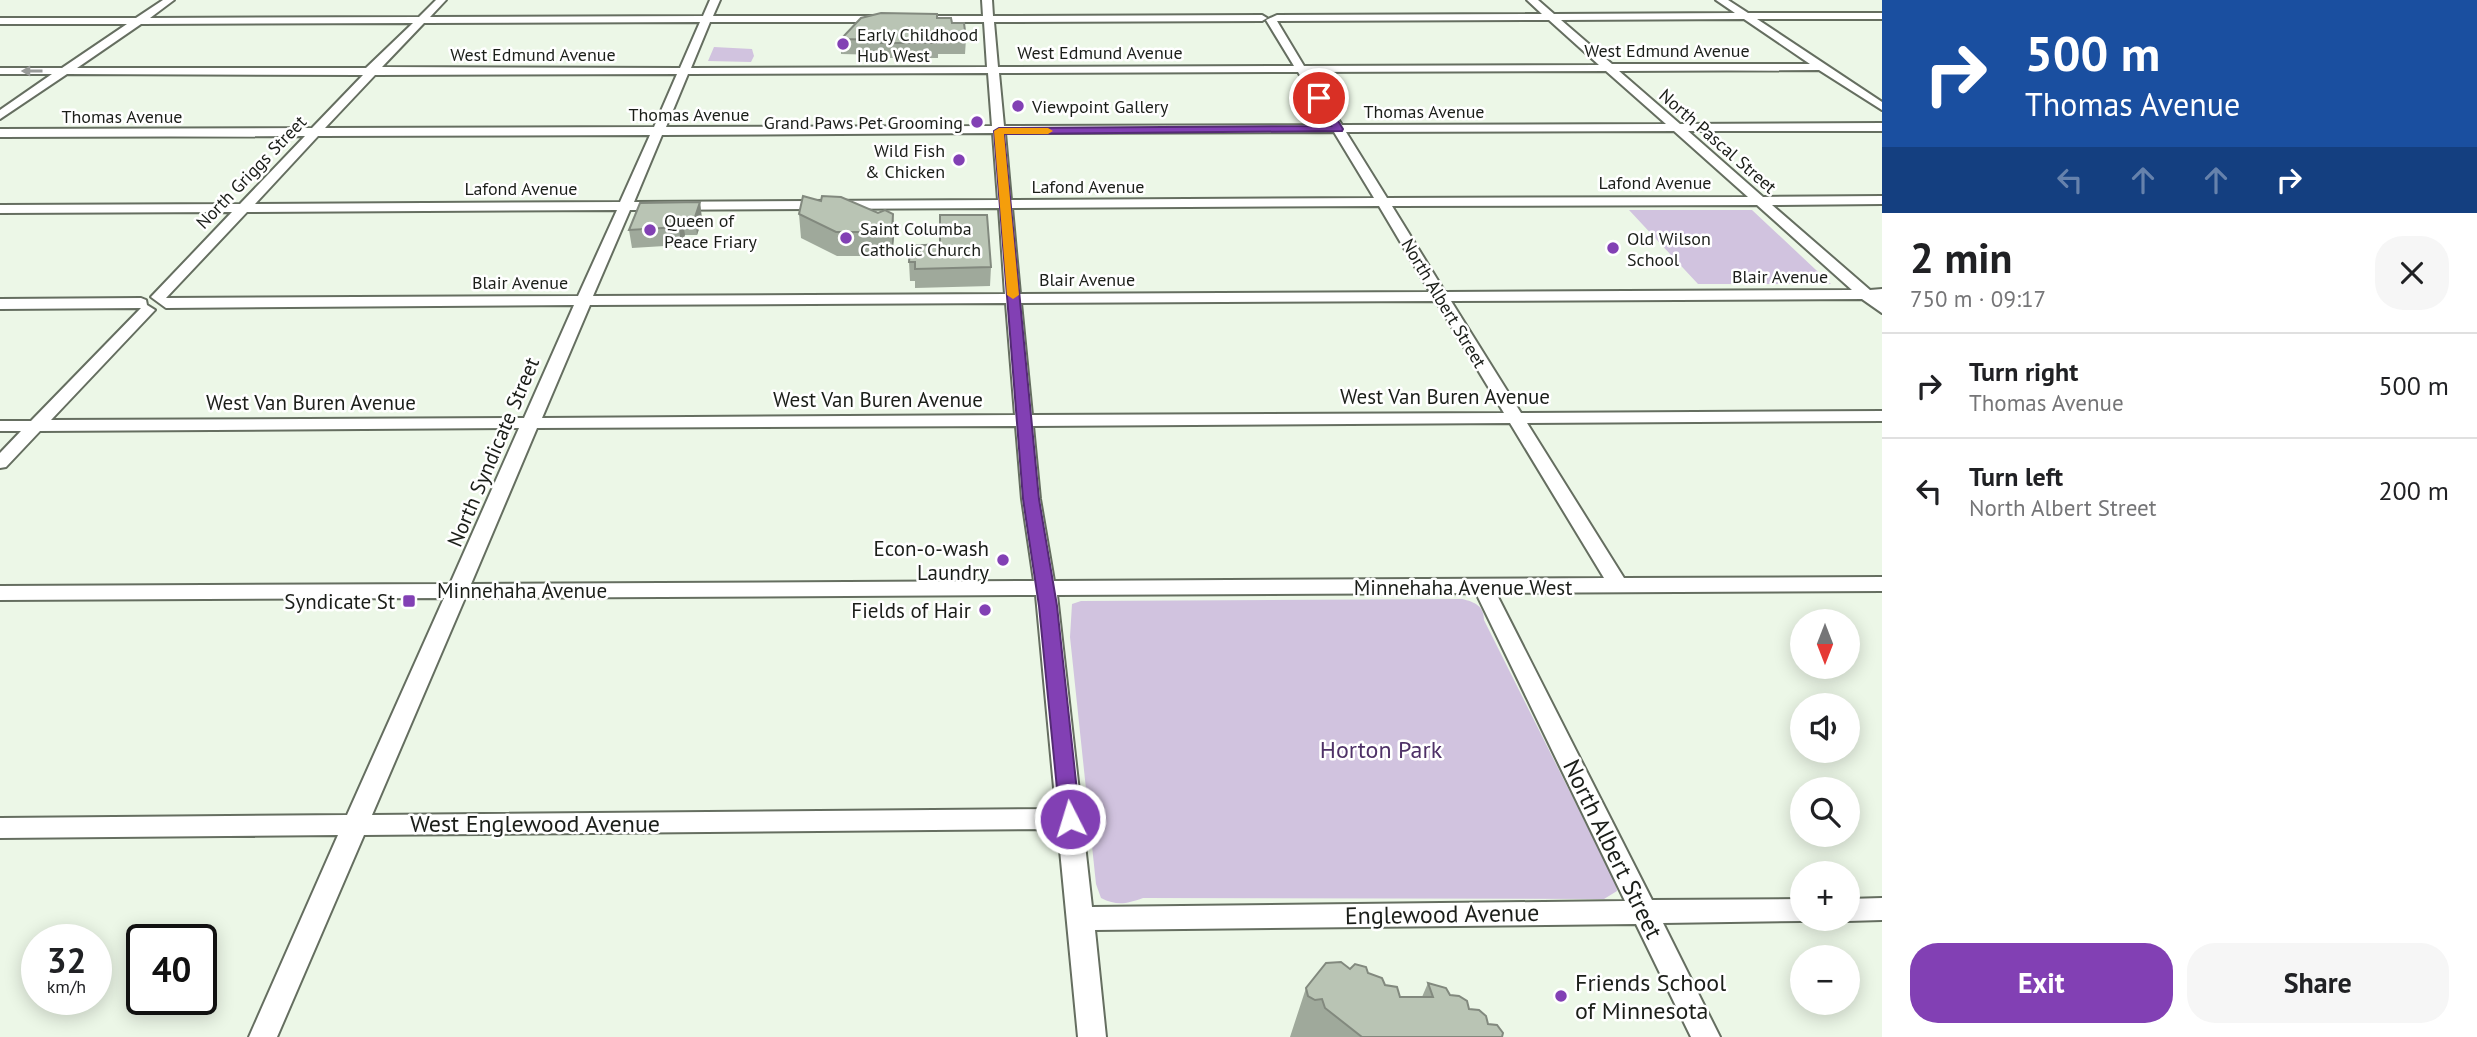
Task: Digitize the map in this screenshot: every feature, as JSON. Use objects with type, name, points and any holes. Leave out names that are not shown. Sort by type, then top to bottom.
[{"type":"street","points":[[0,115],[169,0]]},
{"type":"street","name":"North Griggs Street","points":[[0,463],[442,0]]},
{"type":"street","name":"North Syndicate Street","points":[[263,1037],[715,0]]},
{"type":"street","points":[[987,0],[1031,499],[1048,606],[1091,1037]]},
{"type":"street","name":"North Pascal Street","points":[[1532,0],[1761,201],[1874,295],[1882,308]]},
{"type":"street","points":[[1721,0],[1882,107]]},
{"type":"street","name":"North Albert Street","points":[[1268,16],[1618,585]]},
{"type":"street","points":[[908,19],[1882,16]]},
{"type":"street","points":[[0,21],[894,19]]},
{"type":"street","name":"West Edmund Avenue","points":[[0,71],[1821,66]]},
{"type":"street","name":"Thomas Avenue","points":[[0,133],[1882,127]]},
{"type":"street","name":"Lafond Avenue","points":[[0,209],[1882,200]]},
{"type":"street","name":"Blair Avenue","points":[[0,304],[1874,295]]},
{"type":"street","name":"West Van Buren Avenue","points":[[0,426],[1882,416]]},
{"type":"street","name":"Minnehaha Avenue West","points":[[1044,588],[1882,584]]},
{"type":"street","name":"North Albert Street","points":[[1483,587],[1706,1037]]},
{"type":"street","name":"Minnehaha Avenue","points":[[0,593],[1044,588]]},
{"type":"street","name":"West Englewood Avenue","points":[[0,828],[1070,819]]},
{"type":"street","points":[[1860,909],[1882,909]]},
{"type":"street","name":"Englewood Avenue","points":[[1081,919],[1790,910]]},
{"type":"green space","points":[[714,47],[752,49],[754,56],[751,62],[708,61]]},
{"type":"green space","points":[[1629,210],[1752,210],[1831,284],[1698,284]]},
{"type":"green space","name":"Horton Park","points":[[1462,599],[1475,603],[1482,611],[1484,620],[1616,884],[1617,891],[1604,899],[1143,898],[1122,903],[1101,898],[1096,884],[1070,637],[1072,604],[1081,601]]},
{"type":"building","points":[[881,13],[937,14],[937,18],[951,18],[952,23],[964,23],[966,39],[938,39],[938,43],[881,43],[882,40],[841,39],[861,18]]},
{"type":"building","points":[[803,196],[821,201],[822,196],[841,197],[878,213],[885,210],[893,214],[892,232],[836,232],[799,214]]},
{"type":"building","points":[[700,202],[695,217],[682,217],[679,227],[629,230],[640,203]]},
{"type":"building","points":[[940,215],[987,215],[991,267],[915,269],[915,262],[909,262],[910,246],[940,244]]},
{"type":"building","points":[[1341,962],[1350,969],[1355,964],[1366,967],[1368,973],[1382,978],[1385,985],[1397,987],[1400,997],[1433,997],[1428,983],[1446,988],[1450,995],[1467,1001],[1469,1009],[1479,1010],[1486,1016],[1488,1024],[1497,1025],[1503,1033],[1502,1037],[1362,1037],[1325,1008],[1322,999],[1315,1000],[1308,996],[1306,988],[1326,963]]},
{"type":"slow traffic","points":[[1013,295],[999,131],[1048,131]]},
{"type":"place","name":"Early Childhood Hub West","points":[[843,44]]},
{"type":"place","name":"Viewpoint Gallery","points":[[1018,106]]},
{"type":"place","name":"Grand Paws Pet Grooming","points":[[977,122]]},
{"type":"place","name":"Wild Fish & Chicken","points":[[959,160]]},
{"type":"place","name":"Queen of Peace Friary","points":[[650,230]]},
{"type":"place","name":"Saint Columba Catholic Church","points":[[846,238]]},
{"type":"place","name":"Old Wilson School","points":[[1613,248]]},
{"type":"place","name":"Econ-o-wash Laundry","points":[[1003,560]]},
{"type":"place","name":"Syndicate St","points":[[409,601]]},
{"type":"place","name":"Fields of Hair","points":[[985,610]]},
{"type":"place","name":"Friends School of Minnesota","points":[[1561,996]]},
{"type":"route","points":[[1070,819],[1048,606],[1031,499],[999,131],[1338,129],[1319,98]]}]
